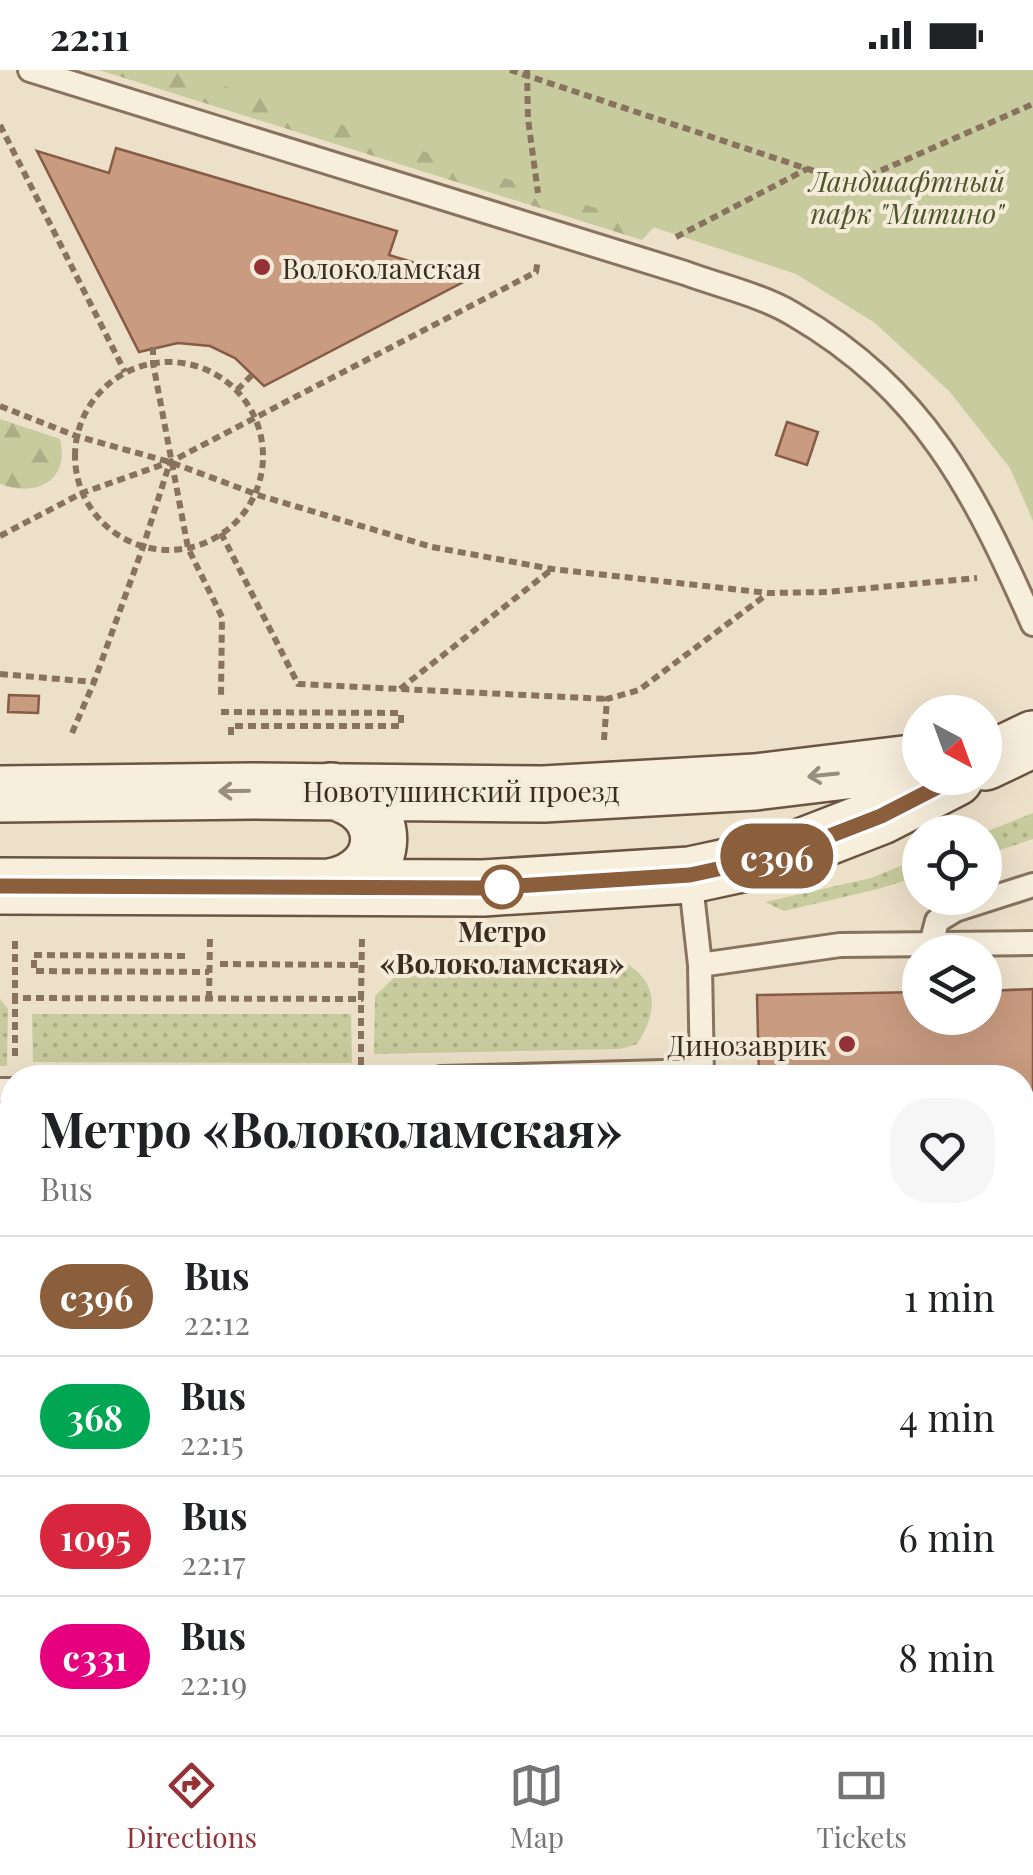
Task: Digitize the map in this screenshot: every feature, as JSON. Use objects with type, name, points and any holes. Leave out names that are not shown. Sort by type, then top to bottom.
[{"type":"main road","name":"Новотушинский проезд","points":[[0,794],[544,794],[755,782],[902,764]]},
{"type":"main road","points":[[330,886],[349,883],[364,873],[376,857],[379,839],[376,821],[366,805],[350,795],[332,792]]},
{"type":"main road","points":[[0,886],[483,888],[690,875],[778,856],[881,816],[922,795]]},
{"type":"lane","points":[[30,70],[640,260],[790,312],[851,353],[897,392],[930,430],[976,504],[1033,624]]},
{"type":"lane","points":[[690,875],[700,965],[701,1065]]},
{"type":"lane","points":[[933,935],[937,920],[956,910],[1033,886]]},
{"type":"lane","points":[[1002,943],[1033,943]]},
{"type":"lane","points":[[700,965],[840,945],[902,944]]},
{"type":"path","points":[[510,70],[527,72],[834,178],[864,178],[1033,104]]},
{"type":"path","points":[[0,536],[82,493],[170,462],[536,272],[543,230],[528,119],[527,72]]},
{"type":"path","points":[[0,125],[125,372]]},
{"type":"path","points":[[640,260],[684,232],[808,169]]},
{"type":"path","points":[[154,347],[153,362],[188,548],[222,618],[221,698]]},
{"type":"path","points":[[153,362],[181,362],[209,370],[236,390],[255,417],[263,455],[256,492],[246,511],[221,534],[188,548],[143,547],[106,527],[82,493],[76,475],[76,436],[86,410],[103,388],[125,372],[153,362]]},
{"type":"path","points":[[236,390],[253,374]]},
{"type":"path","points":[[0,406],[76,436],[170,462],[432,547],[552,569],[768,594],[1011,574]]},
{"type":"path","points":[[72,733],[143,547],[170,462]]},
{"type":"path","points":[[221,534],[298,684],[607,699],[639,690],[768,594]]},
{"type":"path","points":[[400,689],[552,569]]},
{"type":"path","points":[[0,674],[94,682]]},
{"type":"path","points":[[604,740],[607,699]]},
{"type":"path","points":[[221,712],[401,713],[401,726],[232,726],[231,740]]},
{"type":"path","points":[[209,999],[210,938]]},
{"type":"path","points":[[361,1065],[362,938]]},
{"type":"path","points":[[15,942],[15,1056]]},
{"type":"path","points":[[186,956],[34,956],[34,971],[209,972]]},
{"type":"path","points":[[220,964],[362,965]]},
{"type":"path","points":[[15,998],[361,1000]]},
{"type":"green space","points":[[99,70],[325,70],[680,200],[642,240]]},
{"type":"green space","name":"Ландшафтный парк \"Митино\"","points":[[176,70],[1033,70],[1033,521],[1010,468],[949,391],[875,323],[796,274]]},
{"type":"green space","points":[[0,419],[60,439],[60,466],[48,482],[26,489],[0,484]]},
{"type":"green space","points":[[1033,813],[1033,839],[1002,849],[1002,825]]},
{"type":"green space","points":[[902,865],[902,882],[878,889],[784,911],[765,902],[871,878]]},
{"type":"green space","points":[[407,965],[629,965],[646,982],[651,1012],[637,1044],[620,1049],[374,1054],[375,996]]},
{"type":"green space","points":[[0,999],[8,1009],[7,1065],[0,1065]]},
{"type":"green space","points":[[32,1014],[351,1014],[352,1063],[33,1062]]},
{"type":"building","name":"Волоколамская","points":[[116,148],[397,231],[389,255],[469,279],[264,386],[235,358],[210,346],[178,343],[139,352],[37,151],[109,173]]},
{"type":"building","points":[[787,422],[818,432],[807,465],[776,455]]},
{"type":"building","points":[[9,695],[39,696],[38,713],[8,712]]},
{"type":"building","points":[[1033,989],[1033,1065],[759,1065],[757,995],[902,992],[902,1035],[1002,1035],[1002,990]]},
{"type":"bus line","name":"с396","points":[[0,886],[483,888],[690,875],[778,856],[881,816],[922,795]]},
{"type":"place","name":"Волоколамская","points":[[262,267]]},
{"type":"place","name":"Метро «Волоколамская»","points":[[502,887]]},
{"type":"place","name":"Динозаврик","points":[[847,1044]]}]
